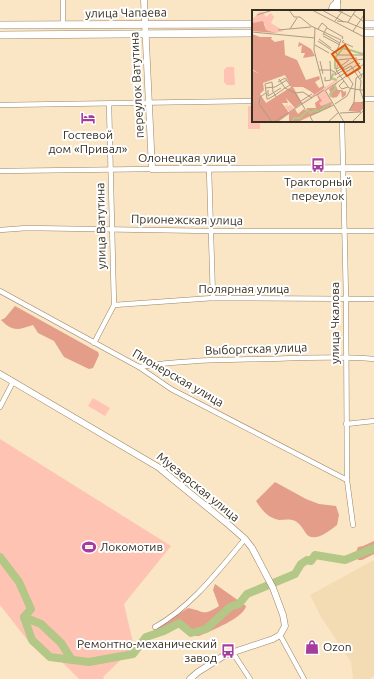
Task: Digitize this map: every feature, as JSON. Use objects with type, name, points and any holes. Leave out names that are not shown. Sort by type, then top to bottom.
[{"type":"main road","points":[[144,0],[145,24]]},
{"type":"main road","points":[[331,10],[337,1]]},
{"type":"main road","name":"переулок Ватутина","points":[[145,24],[152,169]]},
{"type":"main road","name":"улица Чапаева","points":[[0,26],[252,24]]},
{"type":"main road","name":"улица Чапаева","points":[[0,34],[252,34]]},
{"type":"main road","name":"Олонецкая улица","points":[[152,169],[374,168]]},
{"type":"main road","name":"Муезерская улица","points":[[0,374],[158,467],[245,539],[255,553],[273,588],[284,620],[284,626],[280,635]]},
{"type":"main road","points":[[190,679],[225,655],[273,639],[280,635]]},
{"type":"street","points":[[63,0],[63,25]]},
{"type":"street","points":[[0,106],[252,101]]},
{"type":"street","name":"улица Ватутина","points":[[94,343],[114,305],[109,104]]},
{"type":"street","name":"улица Чкалова","points":[[342,122],[346,298],[346,480],[354,525]]},
{"type":"street","name":"Олонецкая улица","points":[[0,171],[152,169]]},
{"type":"street","points":[[209,169],[213,298]]},
{"type":"street","name":"Прионежская улица","points":[[0,230],[27,228],[211,231],[374,231]]},
{"type":"street","name":"Пионерская улица","points":[[0,291],[139,367],[171,389],[346,480]]},
{"type":"street","name":"Полярная улица","points":[[114,305],[213,298],[374,299]]},
{"type":"street","name":"Выборгская улица","points":[[139,367],[163,363],[221,360],[346,357],[374,359]]},
{"type":"street","points":[[0,407],[13,382]]},
{"type":"street","points":[[346,424],[374,421]]},
{"type":"street","points":[[155,627],[164,622],[192,599],[245,539]]},
{"type":"street","points":[[280,635],[304,679]]},
{"type":"street","points":[[233,653],[250,679]]},
{"type":"shaded area","points":[[227,67],[234,67],[235,85],[227,85],[224,82],[224,70]]},
{"type":"shaded area","points":[[248,106],[252,106],[252,122],[260,122],[260,129],[248,129]]},
{"type":"shaded area","points":[[15,306],[98,352],[99,355],[93,368],[89,369],[64,357],[54,341],[38,333],[33,325],[16,329],[5,324],[1,320],[5,318]]},
{"type":"shaded area","points":[[93,398],[110,408],[105,416],[88,406]]},
{"type":"shaded area","points":[[0,439],[171,546],[124,604],[134,647],[103,677],[104,679],[79,679],[54,654],[32,646],[0,605]]},
{"type":"shaded area","points":[[275,482],[306,499],[319,504],[336,506],[339,515],[337,525],[321,536],[312,537],[308,536],[300,524],[294,521],[279,520],[268,515],[256,501]]},
{"type":"shaded area","points":[[374,541],[374,554],[362,560],[358,560],[356,552],[358,547]]},
{"type":"shaded area","points":[[374,560],[374,676],[369,679],[353,679],[351,662],[321,617],[310,595]]},
{"type":"shaded area","points":[[215,584],[246,606],[244,611],[226,624],[199,636],[196,636],[179,621],[161,631],[158,629],[158,627],[188,608],[206,612],[219,606],[213,590]]},
{"type":"waterway","points":[[0,557],[19,582],[31,609],[24,617],[32,640],[50,657],[89,662],[133,654],[146,637],[164,631],[179,623],[191,633],[206,629],[230,607],[239,604],[247,594],[295,574],[301,564],[307,560],[311,561],[315,555],[345,560],[374,548]]},
{"type":"waterway","points":[[24,617],[41,624],[61,643],[72,660]]},
{"type":"place","name":"Гостевой дом «Привал»","points":[[88,118]]},
{"type":"place","name":"Тракторный переулок","points":[[318,165]]},
{"type":"place","name":"Локомотив","points":[[89,547]]},
{"type":"place","name":"Ozon","points":[[312,647]]},
{"type":"place","name":"Ремонтно-механический завод","points":[[228,651]]}]
